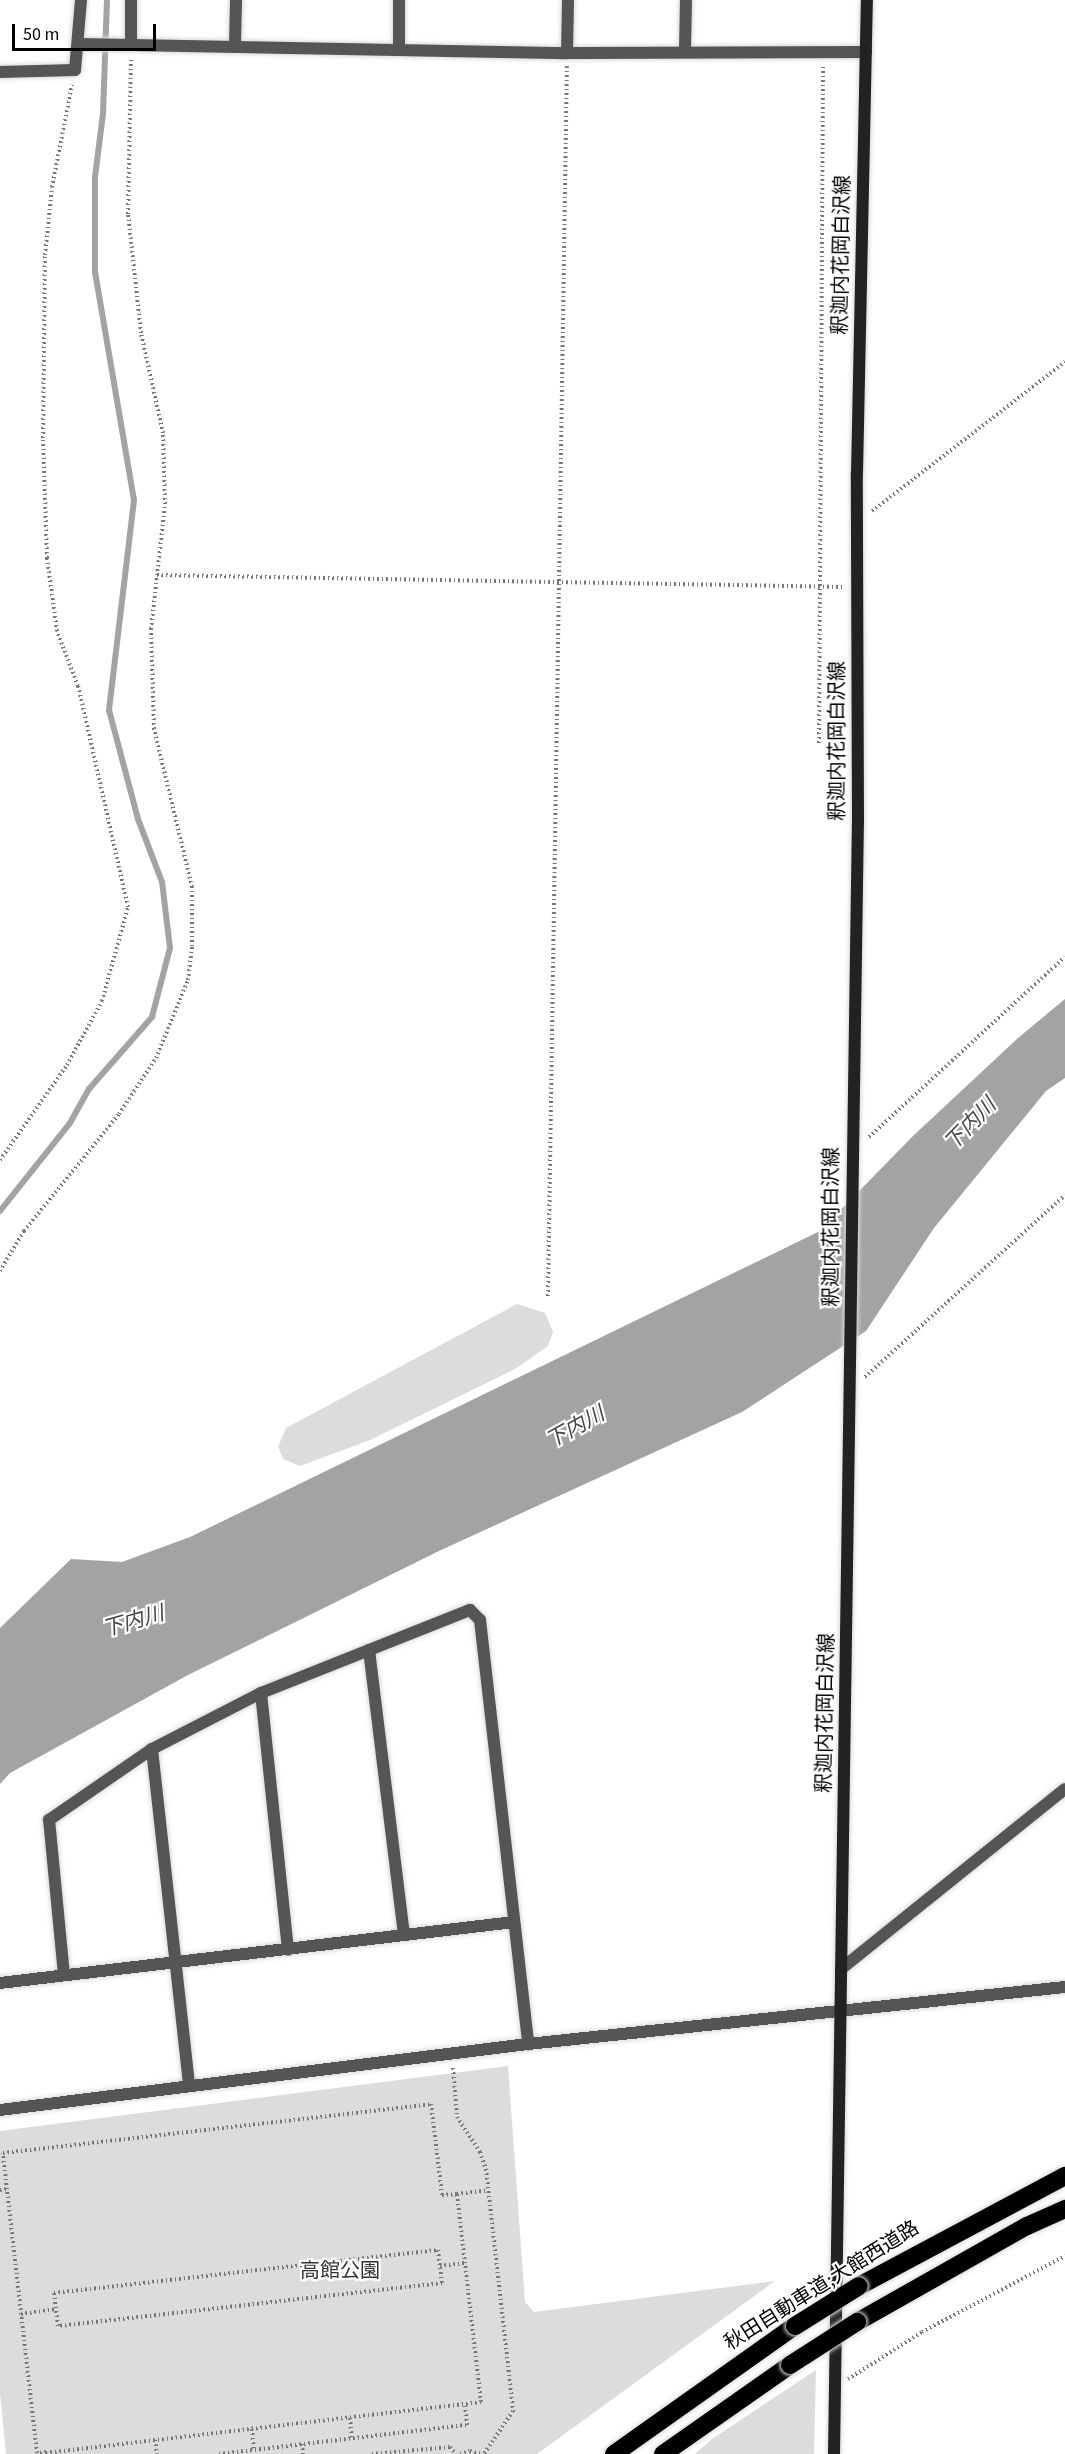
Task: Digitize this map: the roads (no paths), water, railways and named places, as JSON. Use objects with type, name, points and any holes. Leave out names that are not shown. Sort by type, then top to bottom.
[{"type":"highway","name":"秋田自動車道;大館西道路","points":[[614,2454],[795,2326],[859,2286],[1065,2176]]},
{"type":"highway","points":[[663,2454],[790,2365],[857,2322],[1027,2226],[1065,2209]]},
{"type":"main road","name":"釈迦内花岡白沢線","points":[[834,2454],[851,1389],[857,522],[867,0]]},
{"type":"street","points":[[0,72],[75,70],[81,0]]},
{"type":"street","points":[[126,43],[131,0]]},
{"type":"street","points":[[235,45],[236,0]]},
{"type":"street","points":[[399,0],[399,48]]},
{"type":"street","points":[[567,53],[568,0]]},
{"type":"street","points":[[685,51],[686,0]]},
{"type":"street","points":[[79,44],[399,48],[567,53],[866,52]]},
{"type":"street","points":[[64,1975],[49,1820],[152,1749],[261,1693],[470,1610],[480,1620],[528,2044]]},
{"type":"street","points":[[369,1650],[404,1934]]},
{"type":"street","points":[[261,1693],[288,1950]]},
{"type":"street","points":[[152,1749],[189,2084]]},
{"type":"street","points":[[842,1969],[1065,1789]]},
{"type":"street","points":[[0,1983],[177,1964],[514,1922]]},
{"type":"street","points":[[0,2110],[189,2084],[528,2044],[1065,1987]]},
{"type":"water","name":"下内川","points":[[1065,999],[1065,1078],[1046,1091],[934,1228],[866,1331],[742,1412],[439,1551],[188,1675],[10,1773],[0,1784],[0,1628],[71,1559],[122,1562],[190,1537],[820,1231],[913,1136],[1018,1038]]},
{"type":"waterway","points":[[0,1211],[70,1123],[89,1089],[152,1017],[170,948],[162,882],[138,819],[109,710],[134,500],[95,273],[95,177],[103,114],[107,0]]},
{"type":"park label","name":"高館公園","points":[[340,2271]]}]
